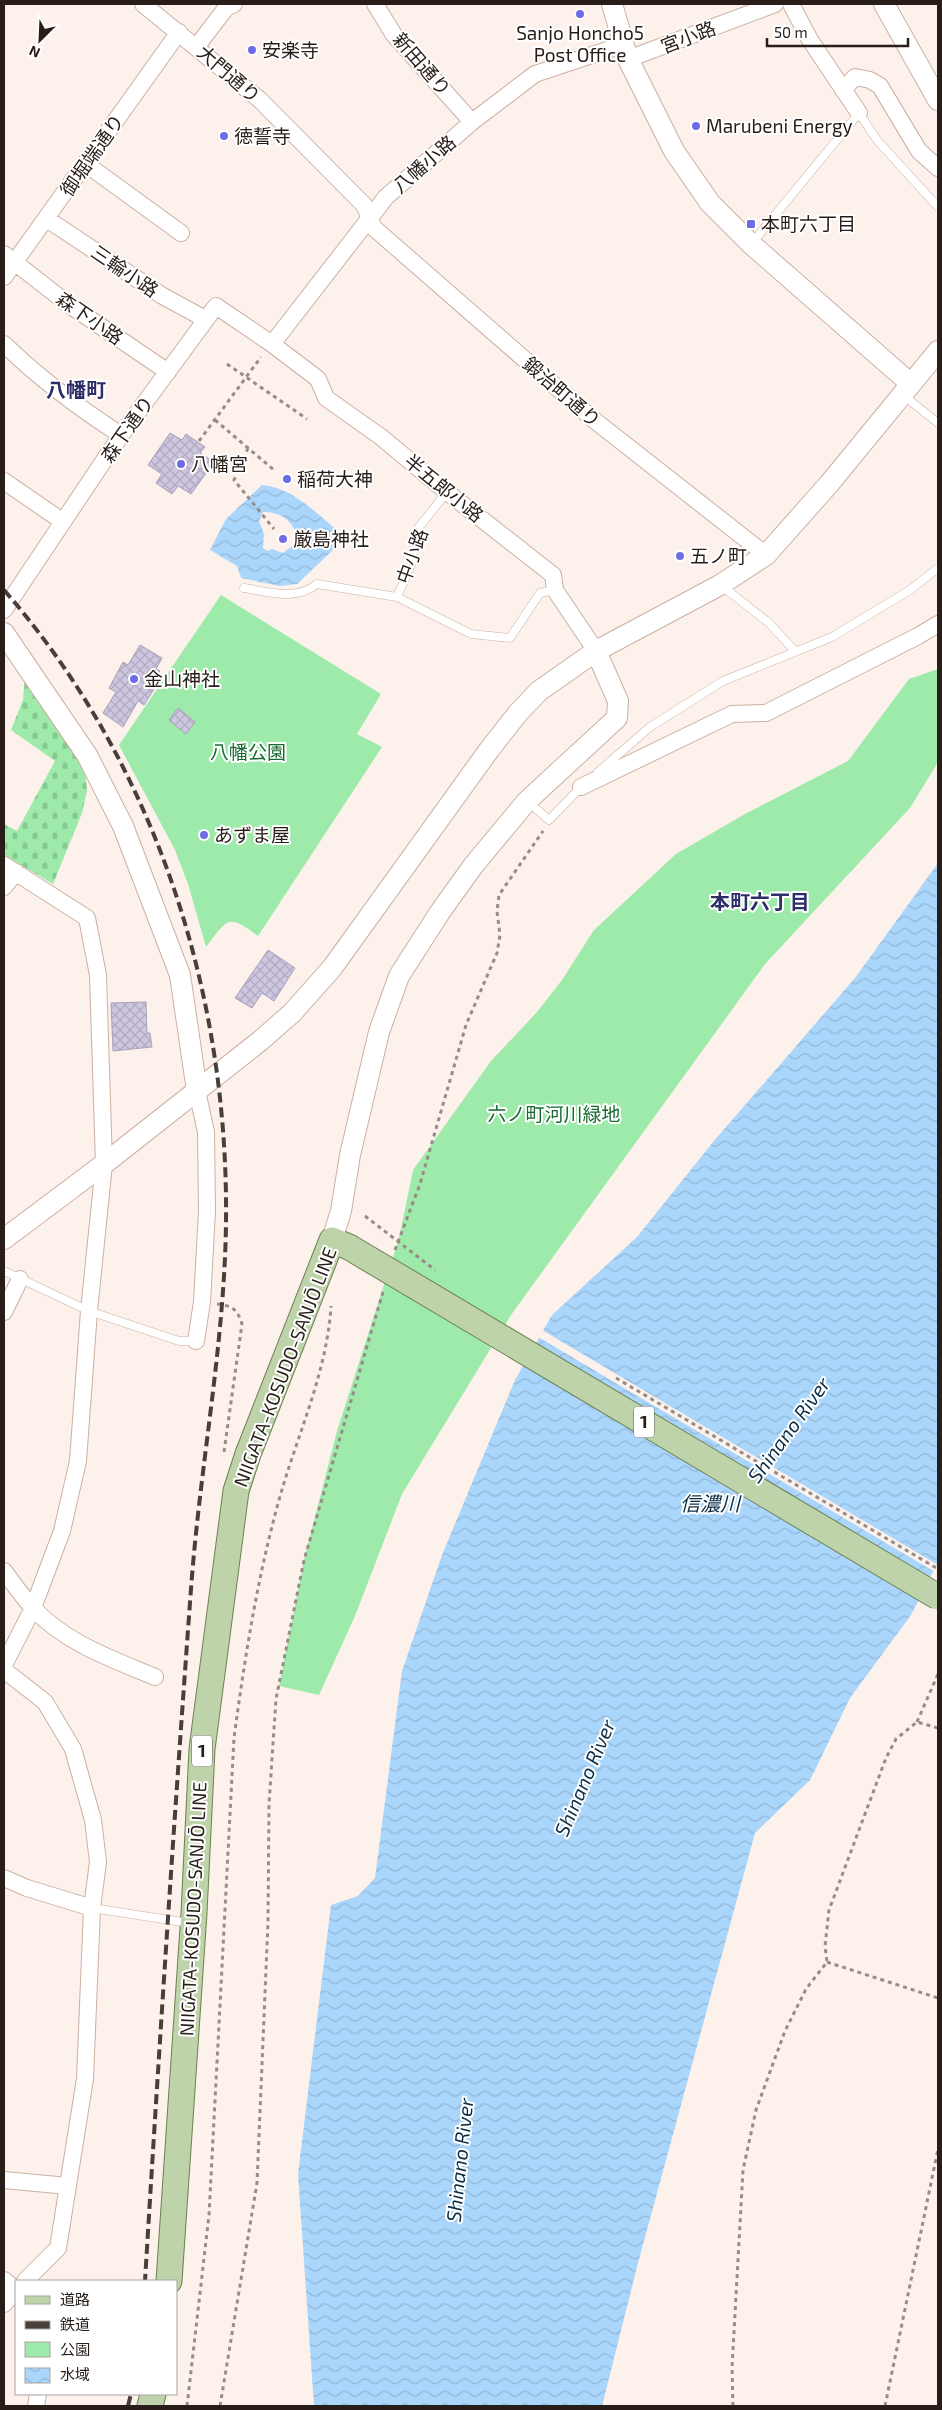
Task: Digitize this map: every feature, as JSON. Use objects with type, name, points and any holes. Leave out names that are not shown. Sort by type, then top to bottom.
[{"type":"main road","name":"NIIGATA-KOSUDO-SANJŌ LINE","points":[[169,2280],[193,1924],[202,1749],[236,1491],[248,1454],[340,1243],[938,1596]]},
{"type":"street","name":"大門通り","points":[[143,4],[260,100],[364,205],[370,217]]},
{"type":"street","points":[[196,46],[226,8],[234,4]]},
{"type":"street","name":"新田通り","points":[[375,4],[394,35],[472,122]]},
{"type":"street","points":[[612,4],[625,52],[674,151],[710,203],[750,244],[907,390]]},
{"type":"street","name":"宮小路","points":[[625,52],[775,4]]},
{"type":"street","points":[[791,4],[810,40],[859,113]]},
{"type":"street","points":[[884,4],[938,100]]},
{"type":"street","name":"御堀端通り","points":[[4,277],[9,258],[47,219],[179,32]]},
{"type":"street","name":"八幡小路","points":[[272,344],[386,197],[472,122],[534,74],[625,52]]},
{"type":"street","points":[[842,90],[855,77],[870,80],[880,86],[919,151],[938,168]]},
{"type":"street","points":[[86,164],[181,233]]},
{"type":"street","name":"鍛治町通り","points":[[370,217],[374,228],[594,420],[766,555]]},
{"type":"street","name":"三輪小路","points":[[47,219],[161,295],[205,319]]},
{"type":"street","name":"森下小路","points":[[9,258],[68,304],[168,372]]},
{"type":"street","name":"森下通り","points":[[4,610],[121,435],[216,306],[272,344]]},
{"type":"street","points":[[4,344],[34,374],[121,435]]},
{"type":"street","name":"半五郎小路","points":[[272,344],[318,379],[326,398],[381,437],[447,492],[553,575],[555,590],[596,651]]},
{"type":"street","points":[[4,1239],[104,1164],[260,1041],[311,993],[332,968],[489,750],[518,713],[539,691],[596,651],[720,585],[766,555],[829,484],[938,351]]},
{"type":"street","points":[[4,480],[62,522]]},
{"type":"street","points":[[581,787],[732,714],[766,713],[910,641],[938,624]]},
{"type":"street","points":[[4,634],[87,755],[123,826],[180,975],[197,1091],[206,1132],[207,1211],[202,1302],[196,1342]]},
{"type":"street","points":[[340,1243],[341,1211],[350,1154],[378,1032],[399,976],[440,912],[473,866],[527,801],[617,718],[618,700],[596,651]]},
{"type":"street","points":[[4,887],[10,868],[87,918],[98,975],[104,1164],[89,1311],[78,1461],[62,1531],[34,1608],[4,1665]]},
{"type":"street","points":[[4,1312],[20,1279]]},
{"type":"street","points":[[4,1571],[34,1608],[66,1636],[95,1652],[155,1677]]},
{"type":"street","points":[[4,1670],[45,1702],[73,1749],[93,1820],[98,1862],[92,1908],[85,2079],[58,2248],[26,2280]]},
{"type":"street","points":[[4,1878],[27,1888],[92,1908]]},
{"type":"street","points":[[4,2180],[68,2186]]},
{"type":"street","points":[[4,2280],[15,2289]]},
{"type":"street","points":[[4,2304],[15,2291]]},
{"type":"lane","points":[[750,244],[859,113],[877,140],[938,207]]},
{"type":"lane","points":[[907,390],[938,423]]},
{"type":"lane","name":"中小路","points":[[397,596],[412,563],[419,527],[447,492]]},
{"type":"lane","points":[[527,801],[549,820],[581,787],[650,727],[723,681],[794,650],[832,637],[910,590],[938,568]]},
{"type":"lane","points":[[244,588],[284,594],[307,592],[317,584],[397,596],[471,634],[510,638],[540,593],[555,590]]},
{"type":"lane","points":[[720,585],[769,622],[794,650]]},
{"type":"lane","points":[[4,1271],[89,1311],[179,1341],[196,1342]]},
{"type":"lane","points":[[92,1908],[193,1924]]},
{"type":"path","points":[[199,441],[272,344]]},
{"type":"path","points":[[227,364],[307,419]]},
{"type":"path","points":[[215,420],[274,470]]},
{"type":"path","points":[[248,448],[234,480],[274,528]]},
{"type":"path","points":[[393,1257],[420,1184],[466,1025],[497,954],[500,935],[497,912],[498,895],[549,820]]},
{"type":"path","points":[[365,1216],[442,1275]]},
{"type":"path","points":[[220,2406],[257,2183],[268,1922],[269,1804],[276,1699],[304,1560],[385,1286]]},
{"type":"path","points":[[202,1302],[232,1306],[238,1312],[242,1324],[223,1461]]},
{"type":"path","points":[[187,2406],[209,2215],[234,1738],[244,1666],[256,1602],[281,1494],[320,1370],[330,1331],[331,1306]]},
{"type":"path","points":[[613,1376],[938,1569]]},
{"type":"path","points":[[733,2406],[732,2368],[743,2170],[756,2110],[785,2031],[806,1989],[827,1962],[825,1946],[829,1910],[886,1758],[896,1739],[917,1722],[938,1674]]},
{"type":"path","points":[[917,1722],[938,1728]]},
{"type":"path","points":[[827,1962],[938,1998]]},
{"type":"path","points":[[885,2406],[938,2149]]},
{"type":"green space","name":"八幡公園","points":[[221,595],[381,694],[357,734],[382,747],[258,936],[240,924],[229,922],[219,930],[206,947],[188,884],[175,850],[119,745]]},
{"type":"green space","name":"六ノ町河川緑地","points":[[938,669],[938,762],[910,808],[765,964],[511,1315],[402,1494],[355,1616],[319,1695],[279,1686],[304,1560],[337,1431],[399,1238],[413,1170],[491,1061],[537,1012],[562,980],[594,930],[676,854],[745,814],[848,761],[909,679]]},
{"type":"green space","points":[[25,676],[85,768],[87,791],[82,813],[53,884],[4,855],[4,824],[17,831],[55,761],[11,730],[23,700]]},
{"type":"water","points":[[262,485],[284,491],[304,502],[339,532],[332,551],[297,584],[280,586],[241,578],[237,566],[210,550],[226,519]],"holes":[[[263,512],[270,512],[287,520],[296,535],[297,542],[283,553],[272,549],[268,551],[263,548],[264,534],[259,521]]]},
{"type":"water","name":"信濃川","points":[[938,863],[938,1562],[911,1615],[850,1698],[810,1780],[755,1833],[638,2263],[602,2406],[314,2406],[298,2174],[331,1905],[358,1896],[375,1878],[402,1671],[442,1555],[515,1380],[552,1315],[637,1237],[713,1142],[855,978]]},
{"type":"pier","points":[[542,1330],[938,1565],[935,1572],[538,1337]]},
{"type":"building","name":"八幡宮","points":[[170,433],[182,440],[186,434],[205,447],[200,453],[214,462],[191,494],[178,486],[172,494],[156,483],[162,474],[148,465]]},
{"type":"building","name":"金山神社","points":[[140,645],[162,658],[156,669],[160,671],[150,686],[154,689],[144,705],[138,701],[123,727],[103,713],[116,692],[109,688],[123,662],[128,665]]},
{"type":"building","points":[[178,708],[195,722],[186,734],[169,720]]},
{"type":"building","points":[[268,950],[295,968],[274,1001],[262,993],[252,1008],[235,998]]},
{"type":"building","points":[[146,1002],[147,1033],[150,1033],[152,1047],[113,1051],[111,1003]]},
{"type":"railway","points":[[4,590],[60,661],[107,737],[147,818],[178,902],[202,988],[217,1077],[225,1167],[225,1257],[222,1299],[191,1589],[145,2280]]},
{"type":"railway","points":[[128,2406],[131,2395]]},
{"type":"place","name":"Sanjo Honcho5 Post Office","points":[[580,14]]},
{"type":"place","name":"安楽寺","points":[[252,50]]},
{"type":"place","name":"Marubeni Energy","points":[[696,126]]},
{"type":"place","name":"徳誓寺","points":[[224,136]]},
{"type":"place","name":"本町六丁目","points":[[751,224]]},
{"type":"place","name":"八幡宮","points":[[181,464]]},
{"type":"place","name":"稲荷大神","points":[[287,479]]},
{"type":"place","name":"厳島神社","points":[[283,539]]},
{"type":"place","name":"五ノ町","points":[[680,556]]},
{"type":"place","name":"金山神社","points":[[134,679]]},
{"type":"place","name":"あずま屋","points":[[204,835]]},
{"type":"district","name":"八幡町","points":[[76,390]]},
{"type":"district","name":"本町六丁目","points":[[760,902]]},
{"type":"water label","name":"Shinano River","points":[[789,1430]]},
{"type":"water label","name":"Shinano River","points":[[585,1778]]},
{"type":"water label","name":"Shinano River","points":[[460,2160]]}]
